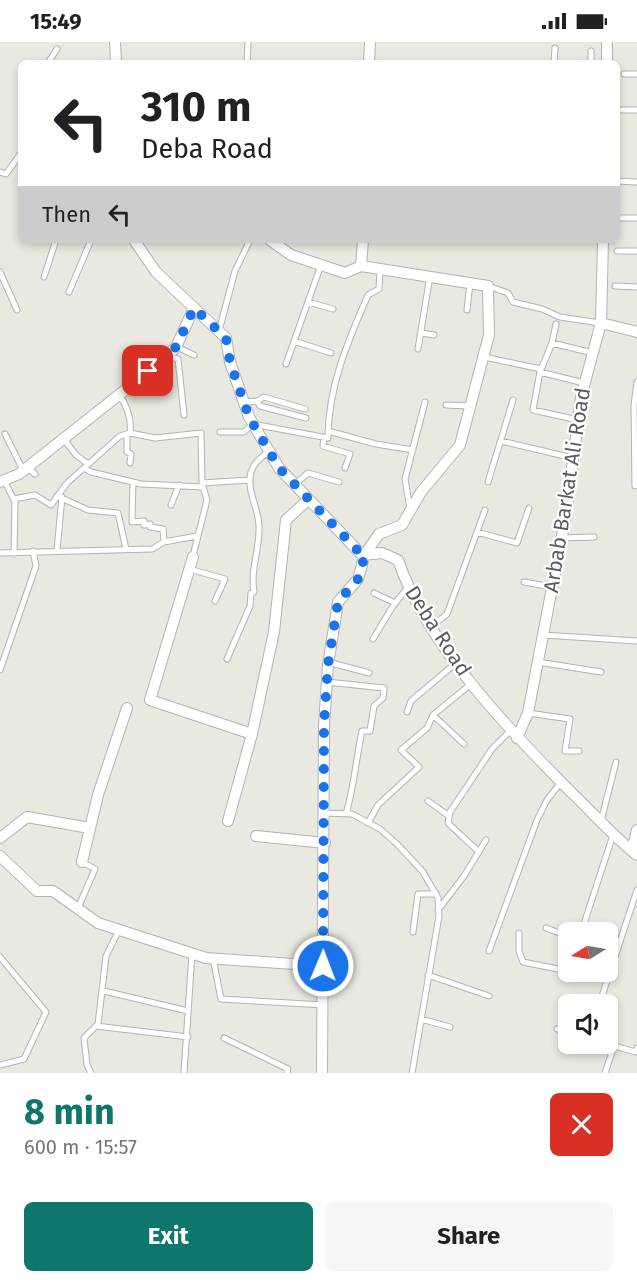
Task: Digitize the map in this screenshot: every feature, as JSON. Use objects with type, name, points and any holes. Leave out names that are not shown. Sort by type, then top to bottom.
[{"type":"street","points":[[115,42],[116,60]]},
{"type":"street","points":[[369,60],[370,42]]},
{"type":"street","points":[[607,42],[607,60]]},
{"type":"street","points":[[136,243],[156,272],[226,338],[230,362],[244,402],[269,451],[294,485],[362,555],[365,555]]},
{"type":"street","points":[[274,243],[291,255],[345,273],[361,266],[380,267],[488,286],[489,335],[460,445],[421,492],[402,525],[379,534],[365,555],[358,579],[338,602],[327,681],[323,813],[325,843],[322,1073]]},
{"type":"street","points":[[361,266],[363,243]]},
{"type":"street","name":"Arbab Barkat Ali Road","points":[[513,735],[528,713],[561,538],[584,383],[601,323],[603,243]]},
{"type":"street","points":[[2,481],[28,470],[63,438],[176,347],[194,308]]},
{"type":"street","points":[[601,323],[637,332]]},
{"type":"street","points":[[228,821],[252,734],[274,632],[286,520],[308,500]]},
{"type":"street","name":"Deba Road","points":[[365,555],[382,553],[398,560],[408,587],[432,626],[472,683],[513,735],[634,853]]},
{"type":"street","points":[[193,557],[150,700],[252,734]]},
{"type":"street","points":[[82,862],[90,828],[127,708]]},
{"type":"street","points":[[0,838],[27,817],[90,828]]},
{"type":"street","points":[[634,853],[637,830]]},
{"type":"street","points":[[256,836],[325,843]]},
{"type":"street","points":[[0,856],[37,891],[53,891],[98,923],[213,958],[323,966]]},
{"type":"lane","points":[[247,60],[248,42]]},
{"type":"lane","points":[[554,60],[555,48]]},
{"type":"lane","points":[[50,60],[57,49]]},
{"type":"lane","points":[[591,51],[591,60]]},
{"type":"lane","points":[[624,74],[637,74]]},
{"type":"lane","points":[[622,110],[637,110]]},
{"type":"lane","points":[[0,172],[6,174],[18,157]]},
{"type":"lane","points":[[620,181],[637,182]]},
{"type":"lane","points":[[620,218],[637,218]]},
{"type":"lane","points":[[44,277],[55,243]]},
{"type":"lane","points":[[69,292],[90,243]]},
{"type":"lane","points":[[219,331],[236,271],[249,243]]},
{"type":"lane","points":[[617,251],[637,251]]},
{"type":"lane","points":[[286,364],[321,265]]},
{"type":"lane","points":[[220,432],[244,432],[254,424],[328,438],[328,410],[345,348],[368,295],[380,289],[380,267]]},
{"type":"lane","points":[[0,272],[17,310]]},
{"type":"lane","points":[[418,348],[430,276]]},
{"type":"lane","points":[[467,310],[470,283]]},
{"type":"lane","points":[[488,286],[508,293],[513,302],[542,309],[560,317],[601,323]]},
{"type":"lane","points":[[615,286],[637,287]]},
{"type":"lane","points":[[308,302],[333,309]]},
{"type":"lane","points":[[556,324],[552,343],[540,371],[533,410],[578,420]]},
{"type":"lane","points":[[421,333],[434,335]]},
{"type":"lane","points":[[294,341],[331,353]]},
{"type":"lane","points":[[552,343],[592,353]]},
{"type":"lane","points":[[176,347],[194,355]]},
{"type":"lane","points":[[167,355],[178,359],[184,415]]},
{"type":"lane","points":[[483,357],[584,383]]},
{"type":"lane","points":[[635,486],[634,405],[637,381]]},
{"type":"lane","points":[[119,394],[126,405],[131,424],[127,452],[131,454],[130,463]]},
{"type":"lane","points":[[244,402],[264,398],[305,409]]},
{"type":"lane","points":[[488,482],[513,400]]},
{"type":"lane","points":[[257,401],[260,406],[306,418]]},
{"type":"lane","points":[[411,510],[405,479],[425,402]]},
{"type":"lane","points":[[446,405],[470,406]]},
{"type":"lane","points":[[328,431],[375,444],[413,450]]},
{"type":"lane","points":[[4,434],[28,470]]},
{"type":"lane","points":[[14,499],[35,495],[51,505],[86,466],[120,436],[128,434],[155,438],[201,434],[203,485],[207,500],[193,557]]},
{"type":"lane","points":[[63,438],[91,472],[133,482],[203,485],[250,480]]},
{"type":"lane","points":[[324,438],[323,446],[350,454],[345,468]]},
{"type":"lane","points":[[501,441],[573,458]]},
{"type":"lane","points":[[227,659],[254,592],[251,579],[260,528],[250,480],[255,462],[269,451]]},
{"type":"lane","points":[[294,485],[308,473],[339,482]]},
{"type":"lane","points":[[2,481],[14,499],[14,554]]},
{"type":"lane","points":[[133,482],[132,522],[144,521],[144,525],[150,524],[150,527],[163,529],[164,542]]},
{"type":"lane","points":[[171,505],[179,485]]},
{"type":"lane","points":[[60,497],[88,510],[118,513],[126,549]]},
{"type":"lane","points":[[57,550],[60,497]]},
{"type":"lane","points":[[477,532],[517,543],[530,508]]},
{"type":"lane","points":[[432,626],[447,614],[485,510]]},
{"type":"lane","points":[[0,553],[152,549],[164,542],[197,536]]},
{"type":"lane","points":[[561,538],[594,537]]},
{"type":"lane","points":[[0,670],[36,566],[33,551]]},
{"type":"lane","points":[[189,569],[225,579],[215,601]]},
{"type":"lane","points":[[524,582],[551,587]]},
{"type":"lane","points":[[374,639],[395,603],[408,587]]},
{"type":"lane","points":[[374,593],[395,603]]},
{"type":"lane","points":[[542,635],[637,641]]},
{"type":"lane","points":[[328,662],[369,673]]},
{"type":"lane","points":[[407,712],[411,701],[457,662]]},
{"type":"lane","points":[[537,662],[601,672]]},
{"type":"lane","points":[[327,681],[384,688],[383,698],[374,706],[370,731],[362,731],[356,761],[355,783],[346,814]]},
{"type":"lane","points":[[368,823],[378,805],[419,767],[401,750],[427,728],[433,715],[472,683]]},
{"type":"lane","points":[[528,713],[570,719],[565,751],[579,751]]},
{"type":"lane","points":[[433,715],[464,744]]},
{"type":"lane","points":[[479,852],[448,823],[449,816],[492,749],[513,735]]},
{"type":"lane","points":[[601,821],[616,762]]},
{"type":"lane","points":[[489,951],[537,820],[547,800],[561,782]]},
{"type":"lane","points":[[428,801],[449,816]]},
{"type":"lane","points":[[323,813],[352,814],[398,844],[423,872],[436,894],[438,909],[412,1073]]},
{"type":"lane","points":[[585,922],[613,834]]},
{"type":"lane","points":[[438,909],[486,840]]},
{"type":"lane","points":[[78,908],[95,869],[82,862]]},
{"type":"lane","points":[[618,943],[637,890]]},
{"type":"lane","points":[[413,932],[418,894],[436,894]]},
{"type":"lane","points":[[546,927],[558,932]]},
{"type":"lane","points":[[91,1073],[87,1065],[84,1038],[96,1026],[104,991],[102,978],[106,956],[119,930]]},
{"type":"lane","points":[[519,933],[519,951],[523,962],[558,969]]},
{"type":"lane","points":[[184,1073],[192,953]]},
{"type":"lane","points":[[0,957],[46,1012],[24,1059],[0,1065]]},
{"type":"lane","points":[[213,958],[221,999],[324,1005]]},
{"type":"lane","points":[[428,975],[489,996]]},
{"type":"lane","points":[[104,991],[188,1011]]},
{"type":"lane","points":[[421,1019],[450,1027]]},
{"type":"lane","points":[[96,1026],[188,1037]]},
{"type":"lane","points":[[224,1038],[288,1069],[287,1073]]},
{"type":"lane","points":[[618,1047],[635,1052],[637,1048]]},
{"type":"lane","points":[[605,1073],[611,1054]]},
{"type":"route","points":[[148,371],[176,347],[194,308],[226,338],[230,362],[249,417],[279,468],[321,514],[362,555],[365,555],[358,579],[338,602],[328,665],[324,725],[323,966]]}]
